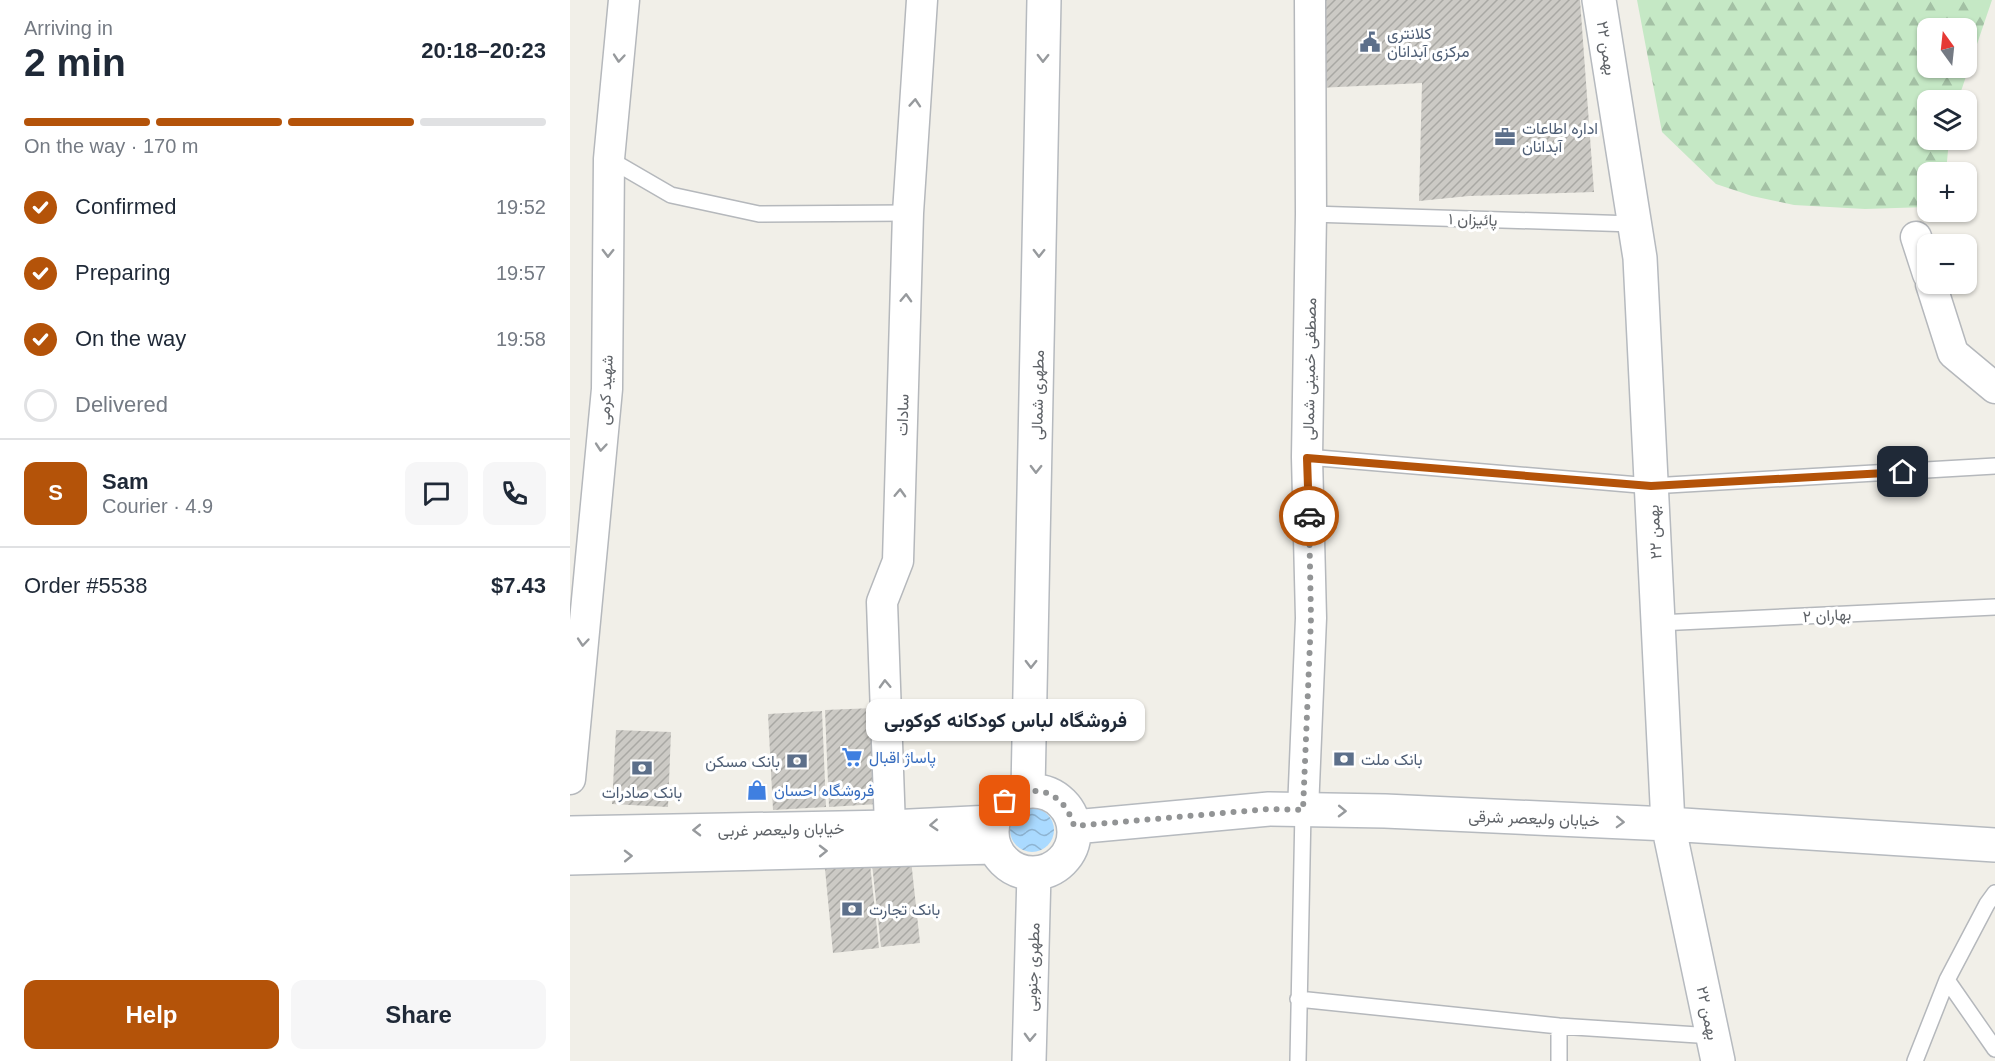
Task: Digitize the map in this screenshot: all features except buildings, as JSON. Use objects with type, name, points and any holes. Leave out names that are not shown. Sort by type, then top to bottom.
[{"type":"main road","name":"مطهری شمالی","points":[[1028,790],[1044,0]]},
{"type":"main road","name":"۲۲ بهمن","points":[[1599,0],[1640,258],[1668,824],[1715,1049]]},
{"type":"main road","points":[[1028,790],[1041,791],[1053,796],[1070,814],[1074,826],[1073,840],[1068,853],[1048,871],[1034,873],[1021,872],[1010,867],[1000,858],[993,834],[997,810],[1005,801],[1028,790]]},
{"type":"main road","name":"خیابان ولیعصر شرقی","points":[[1074,826],[1269,809],[1385,811],[1668,824],[1995,845]]},
{"type":"main road","name":"خیابان ولیعصر غربی","points":[[570,833],[890,827],[993,834]]},
{"type":"main road","points":[[570,858],[993,834]]},
{"type":"main road","name":"مطهری جنوبی","points":[[1029,1061],[1034,873]]},
{"type":"street","name":"شهید کرمی","points":[[570,779],[607,389],[609,159],[624,0]]},
{"type":"street","name":"سادات","points":[[890,827],[882,602],[898,561],[908,213],[922,0]]},
{"type":"street","name":"مصطفی خمینی شمالی","points":[[1303,810],[1311,618],[1307,458],[1311,214],[1310,0]]},
{"type":"street","points":[[1934,294],[1953,353],[1995,388]]},
{"type":"lane","points":[[609,159],[671,195],[759,214],[908,213]]},
{"type":"lane","name":"پائیزان ۱","points":[[1311,214],[1634,225]]},
{"type":"lane","points":[[1307,458],[1651,486],[1995,466]]},
{"type":"lane","name":"بهاران ۲","points":[[1658,623],[1995,607]]},
{"type":"lane","points":[[1298,1061],[1303,810]]},
{"type":"lane","points":[[1915,1061],[1947,980],[1995,893]]},
{"type":"lane","points":[[1947,980],[1995,1049]]},
{"type":"lane","points":[[1298,999],[1558,1026],[1715,1049]]},
{"type":"lane","points":[[1558,1026],[1559,1061]]},
{"type":"green space","points":[[1637,0],[1992,0],[1977,44],[1977,18],[1917,18],[1917,78],[1965,78],[1961,90],[1917,90],[1917,150],[1948,150],[1947,162],[1917,162],[1917,207],[1865,209],[1794,205],[1752,196],[1716,184],[1662,132]]},
{"type":"water","points":[[1032,808],[1041,809],[1048,814],[1053,821],[1053,839],[1048,846],[1041,851],[1032,852],[1023,851],[1016,846],[1011,839],[1010,830],[1011,821],[1016,814],[1023,809]]},
{"type":"way so far","points":[[1005,801],[1028,790],[1041,791],[1053,796],[1063,804],[1074,826],[1269,809],[1303,810],[1311,618],[1309,516]]},
{"type":"place","name":"کلانتری مرکزی آبدانان","points":[[1370,42]]},
{"type":"place","name":"اداره اطاعات آبدانان","points":[[1505,137]]},
{"type":"place","name":"پاساژ اقبال","points":[[852,757]]},
{"type":"place","name":"بانک ملت","points":[[1344,759]]},
{"type":"place","name":"بانک مسکن","points":[[797,761]]},
{"type":"place","name":"بانک صادرات","points":[[642,768]]},
{"type":"place","name":"فروشگاه احسان","points":[[757,790]]},
{"type":"place","name":"فروشگاه لباس کودکانه کوکوبی","points":[[1005,801]]},
{"type":"place","name":"بانک تجارت","points":[[852,909]]},
{"type":"route","points":[[1309,516],[1307,458],[1651,486],[1903,472]]}]
